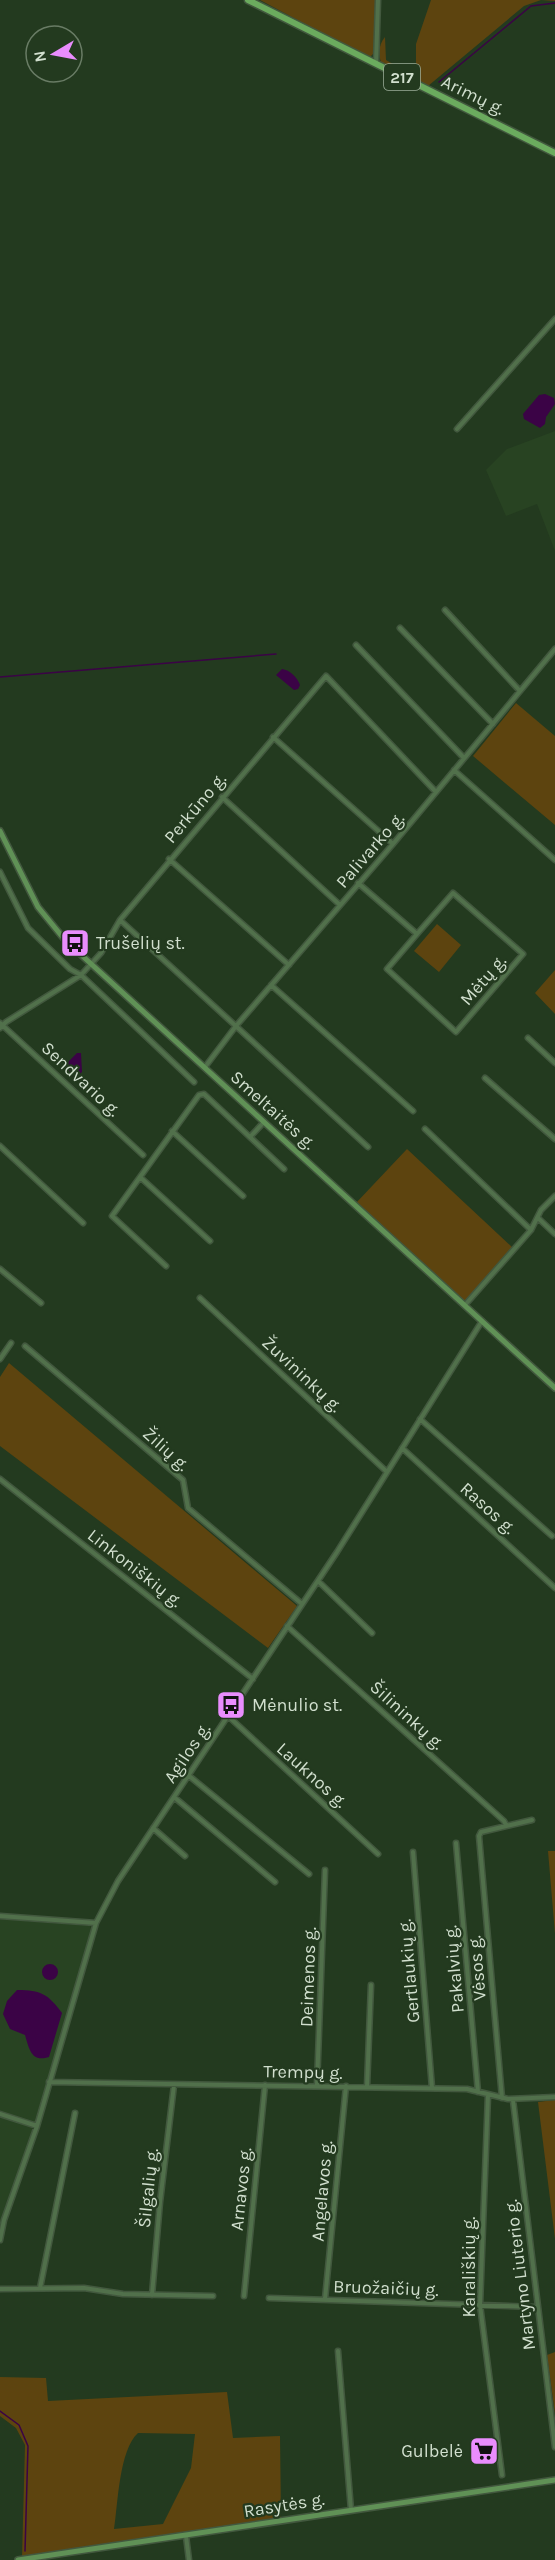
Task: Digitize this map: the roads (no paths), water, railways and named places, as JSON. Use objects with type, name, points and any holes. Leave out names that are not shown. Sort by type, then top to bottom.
[{"type":"main road","name":"Arimų g.","points":[[248,0],[555,153]]},
{"type":"main road","name":"Smeltaitės g.","points":[[0,831],[44,915],[65,940],[555,1388]]},
{"type":"main road","name":"Rasytės g.","points":[[18,2560],[555,2480]]},
{"type":"street","points":[[376,64],[378,0]]},
{"type":"street","points":[[458,429],[555,319]]},
{"type":"street","points":[[445,610],[520,691]]},
{"type":"street","points":[[400,628],[493,724]]},
{"type":"street","points":[[356,645],[464,758]]},
{"type":"street","name":"Palivarko g.","points":[[205,1067],[236,1026],[393,844],[555,649]]},
{"type":"street","name":"Perkūno g.","points":[[1,1025],[81,975],[92,964],[120,920],[169,859],[326,676],[436,792]]},
{"type":"street","points":[[273,737],[393,844]]},
{"type":"street","points":[[454,770],[555,860]]},
{"type":"street","points":[[222,797],[340,905]]},
{"type":"street","points":[[169,859],[289,965]]},
{"type":"street","points":[[0,872],[28,928],[194,1082]]},
{"type":"street","points":[[358,883],[417,934]]},
{"type":"street","name":"Mėtų g.","points":[[453,892],[523,954],[456,1032],[387,969],[417,934],[453,892]]},
{"type":"street","points":[[120,920],[368,1147]]},
{"type":"street","points":[[271,985],[413,1111]]},
{"type":"street","name":"Sendvario g.","points":[[1,1025],[143,1155]]},
{"type":"street","points":[[528,1038],[555,1063]]},
{"type":"street","points":[[485,1078],[555,1139]]},
{"type":"street","points":[[166,1266],[112,1216],[199,1095],[204,1094],[284,1169]]},
{"type":"street","points":[[250,1137],[264,1122]]},
{"type":"street","points":[[425,1129],[531,1230]]},
{"type":"street","points":[[172,1131],[243,1196]]},
{"type":"street","points":[[0,1146],[83,1223]]},
{"type":"street","points":[[140,1177],[210,1240]]},
{"type":"street","points":[[465,1305],[531,1230],[541,1210],[555,1196]]},
{"type":"street","points":[[538,1218],[555,1234]]},
{"type":"street","points":[[0,1269],[41,1303]]},
{"type":"street","name":"Žuvininkų g.","points":[[200,1298],[387,1471]]},
{"type":"street","name":"Agilos g.","points":[[0,2240],[4,2220],[37,2126],[96,1923],[118,1881],[318,1581],[482,1321]]},
{"type":"street","points":[[0,1359],[11,1342]]},
{"type":"street","name":"Žilių g.","points":[[25,1346],[183,1480],[188,1508],[303,1604]]},
{"type":"street","points":[[420,1419],[552,1536]]},
{"type":"street","name":"Rasos g.","points":[[402,1448],[555,1588]]},
{"type":"street","name":"Linkoniškių g.","points":[[0,1479],[253,1678]]},
{"type":"street","points":[[318,1581],[372,1633]]},
{"type":"street","name":"Šilininkų g.","points":[[287,1626],[506,1825]]},
{"type":"street","name":"Lauknos g.","points":[[228,1716],[378,1854]]},
{"type":"street","points":[[188,1775],[309,1874]]},
{"type":"street","points":[[174,1797],[274,1882]]},
{"type":"street","points":[[506,1825],[532,1820]]},
{"type":"street","name":"Vėsos g.","points":[[502,2098],[479,1836],[481,1832],[506,1825]]},
{"type":"street","points":[[153,1828],[185,1856]]},
{"type":"street","name":"Pakalvių g.","points":[[456,1843],[478,2092]]},
{"type":"street","name":"Gertlaukių g.","points":[[413,1852],[432,2088]]},
{"type":"street","name":"Deimenos g.","points":[[317,2085],[325,1870]]},
{"type":"street","points":[[0,1916],[96,1923]]},
{"type":"street","points":[[367,2087],[371,1985]]},
{"type":"street","name":"Trempų g.","points":[[50,2082],[467,2089],[513,2100],[555,2097]]},
{"type":"street","name":"Šilgalių g.","points":[[152,2295],[174,2085]]},
{"type":"street","name":"Arnavos g.","points":[[244,2296],[265,2085]]},
{"type":"street","name":"Angelavos g.","points":[[325,2299],[346,2086]]},
{"type":"street","name":"Karališkių g.","points":[[488,2095],[480,2305],[502,2475]]},
{"type":"street","name":"Martyno Liuterio g.","points":[[513,2100],[555,2447]]},
{"type":"street","points":[[40,2288],[75,2113]]},
{"type":"street","points":[[0,2114],[37,2126]]},
{"type":"street","points":[[0,2289],[84,2288],[123,2294],[213,2296]]},
{"type":"street","name":"Bruožaičių g.","points":[[269,2298],[537,2307]]},
{"type":"street","points":[[338,2351],[351,2510]]},
{"type":"street","points":[[186,2536],[189,2560]]},
{"type":"waterway","points":[[439,82],[531,6],[555,3]]},
{"type":"waterway","points":[[0,677],[276,654]]},
{"type":"waterway","points":[[0,2411],[19,2425],[28,2446],[25,2551]]},
{"type":"place","name":"Trušelių st.","points":[[75,943]]},
{"type":"place","name":"Mėnulio st.","points":[[231,1705]]},
{"type":"place","name":"Gulbelė","points":[[484,2451]]}]
